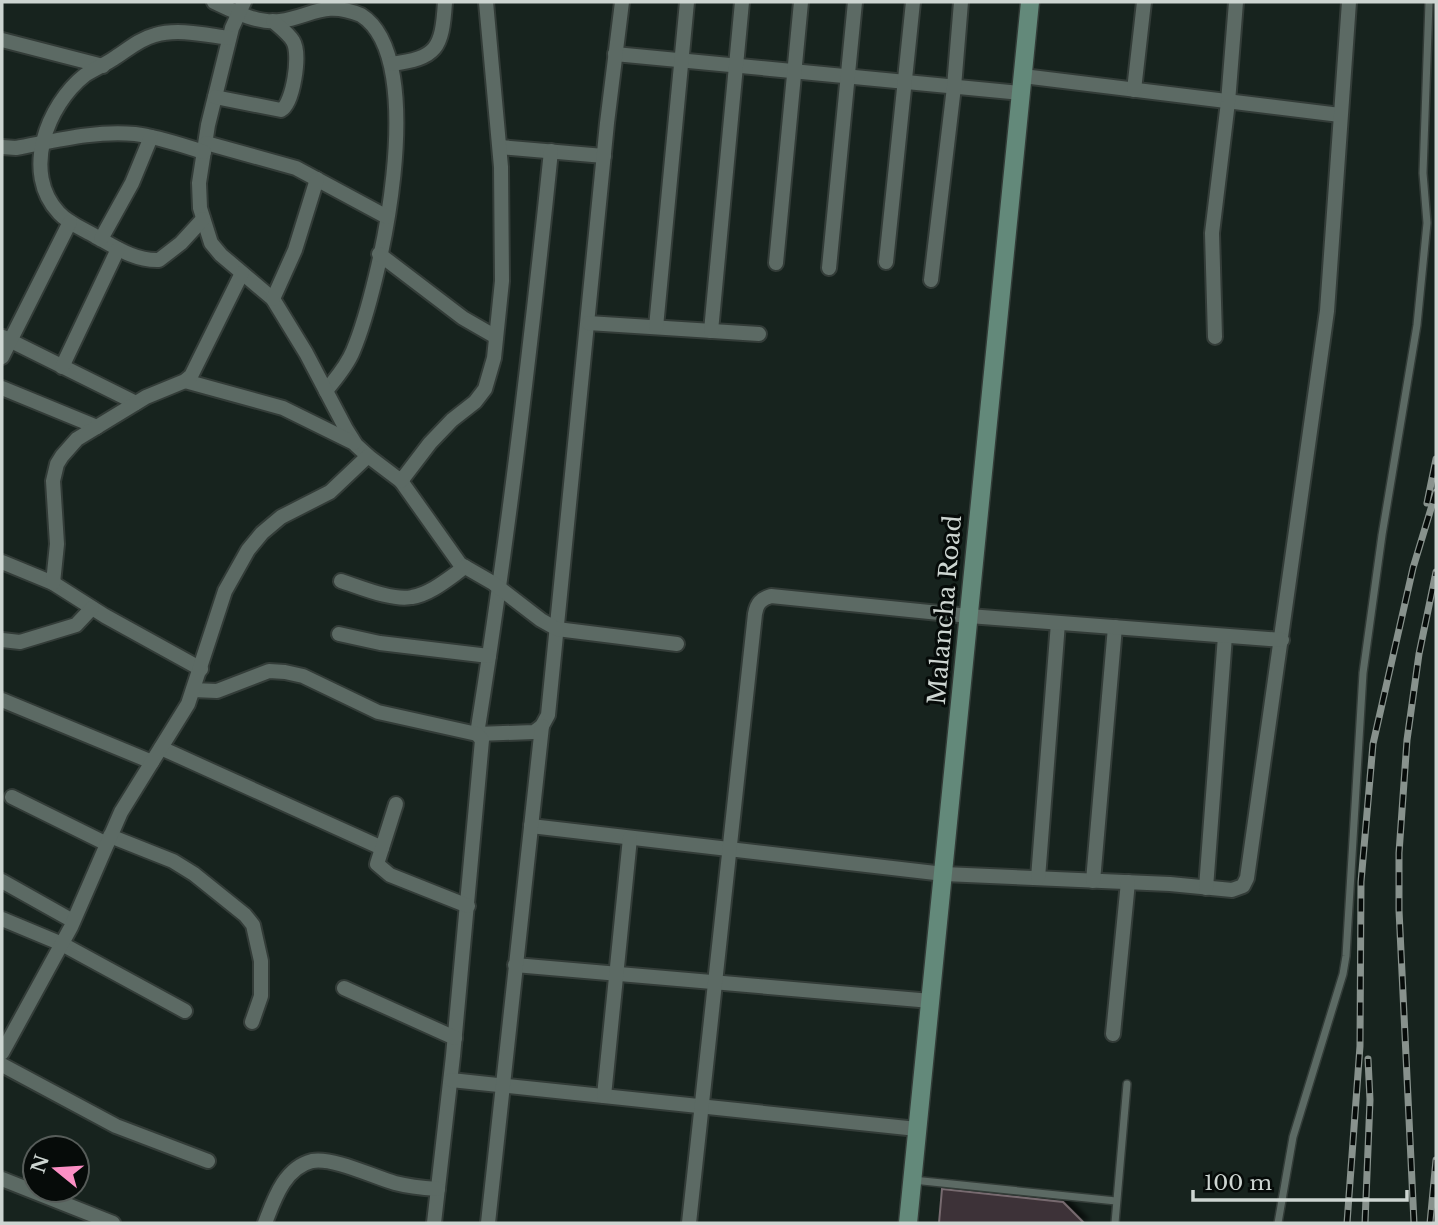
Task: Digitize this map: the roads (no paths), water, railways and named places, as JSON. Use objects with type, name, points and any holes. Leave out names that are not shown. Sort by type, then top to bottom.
[{"type":"main road","name":"Malancha Road","points":[[908,1223],[1030,2]]},
{"type":"street","points":[[215,2],[241,7],[274,21],[293,41],[296,49],[296,67],[286,108],[281,110],[215,97]]},
{"type":"street","points":[[391,64],[418,60],[433,51],[438,40],[445,2]]},
{"type":"street","points":[[401,481],[430,443],[452,420],[475,402],[490,378],[502,281],[500,147],[486,2]]},
{"type":"street","points":[[488,1223],[542,726],[548,715],[622,2]]},
{"type":"street","points":[[656,327],[687,2]]},
{"type":"street","points":[[711,331],[742,2]]},
{"type":"street","points":[[776,263],[801,2]]},
{"type":"street","points":[[828,268],[855,2]]},
{"type":"street","points":[[886,262],[913,2]]},
{"type":"street","points":[[931,280],[954,87],[961,2]]},
{"type":"street","points":[[1134,90],[1144,2]]},
{"type":"street","points":[[1215,337],[1212,233],[1228,102],[1236,2]]},
{"type":"street","points":[[531,826],[944,874],[1128,882],[1232,890],[1243,886],[1247,878],[1282,640],[1327,310],[1349,2]]},
{"type":"street","points":[[274,21],[288,19],[325,5],[338,5],[349,9],[370,21],[378,32],[394,76],[397,120],[394,173],[387,217],[363,324],[352,354],[326,391]]},
{"type":"street","points":[[241,7],[229,38],[215,97],[199,183],[200,208],[211,243],[221,255],[273,299],[356,445]]},
{"type":"street","points":[[203,219],[181,243],[159,260],[139,258],[118,249],[58,213],[43,184],[40,171],[42,143],[66,96],[87,74],[153,35],[191,33],[229,38]]},
{"type":"street","points":[[2,40],[103,66]]},
{"type":"street","points":[[615,54],[954,87],[1022,85],[1134,90],[1340,115]]},
{"type":"street","points":[[2,147],[16,148],[104,135],[131,134],[151,137],[296,168],[387,217]]},
{"type":"street","points":[[101,239],[132,183],[151,137]]},
{"type":"street","points":[[500,147],[604,156]]},
{"type":"street","points":[[434,1223],[451,1080],[483,749],[482,740],[477,734],[500,588],[529,363],[551,152]]},
{"type":"street","points":[[273,299],[295,250],[317,179]]},
{"type":"street","points":[[2,357],[6,339],[70,222]]},
{"type":"street","points":[[62,367],[118,249]]},
{"type":"street","points":[[379,254],[463,318],[496,337]]},
{"type":"street","points":[[53,583],[57,544],[53,493],[57,464],[77,439],[136,403],[185,382],[196,367],[242,273]]},
{"type":"street","points":[[588,323],[759,334]]},
{"type":"street","points":[[6,339],[136,403]]},
{"type":"street","points":[[185,382],[282,408],[356,445],[401,481],[451,552],[466,567],[557,629],[677,644]]},
{"type":"street","points":[[2,388],[97,427]]},
{"type":"street","points":[[2,1053],[7,1034],[62,944],[121,812],[188,705],[225,591],[248,550],[262,533],[281,517],[330,492],[368,456]]},
{"type":"street","points":[[2,562],[53,583],[201,669]]},
{"type":"street","points":[[341,581],[379,593],[412,598],[427,593],[466,567]]},
{"type":"street","points":[[689,1223],[755,614],[762,598],[771,596],[969,616],[1282,640]]},
{"type":"street","points":[[2,640],[20,642],[76,625],[92,608]]},
{"type":"street","points":[[1038,878],[1058,623]]},
{"type":"street","points":[[1093,881],[1115,627]]},
{"type":"street","points":[[339,634],[380,643],[489,656]]},
{"type":"street","points":[[1206,888],[1225,636]]},
{"type":"street","points":[[193,690],[217,691],[270,671],[285,672],[312,680],[377,712],[477,734],[520,734],[534,732],[542,726]]},
{"type":"street","points":[[2,700],[152,762]]},
{"type":"street","points":[[161,748],[382,848]]},
{"type":"street","points":[[12,797],[109,840],[173,861],[211,886],[246,915],[253,925],[261,961],[261,996],[252,1022]]},
{"type":"street","points":[[396,804],[377,864],[381,870],[468,906]]},
{"type":"street","points":[[604,1096],[630,838]]},
{"type":"street","points":[[2,881],[73,921]]},
{"type":"street","points":[[1113,1034],[1128,882]]},
{"type":"street","points":[[2,919],[62,944],[185,1011]]},
{"type":"street","points":[[515,965],[931,1001]]},
{"type":"street","points":[[344,988],[455,1038]]},
{"type":"street","points":[[2,1065],[116,1126],[208,1161]]},
{"type":"street","points":[[451,1080],[917,1129]]},
{"type":"street","points":[[265,1223],[278,1189],[284,1181],[312,1162],[328,1161],[396,1183],[438,1189]]},
{"type":"street","points":[[2,1179],[113,1223]]},
{"type":"lane","points":[[1278,1223],[1293,1138],[1343,974],[1346,956],[1363,673],[1382,535],[1417,325],[1427,223],[1423,173],[1430,34],[1429,2]]},
{"type":"lane","points":[[1115,1223],[1127,1084]]},
{"type":"lane","points":[[912,1180],[1116,1201]]},
{"type":"railway","points":[[1427,503],[1436,459]]},
{"type":"railway","points":[[1347,1223],[1360,1046],[1361,882],[1373,744],[1413,568],[1436,492]]},
{"type":"railway","points":[[1414,1223],[1399,910],[1399,853],[1407,740],[1419,654],[1436,572]]},
{"type":"railway","points":[[1365,1223],[1370,1100],[1368,1059]]},
{"type":"railway","points":[[1430,1223],[1436,1160]]}]
